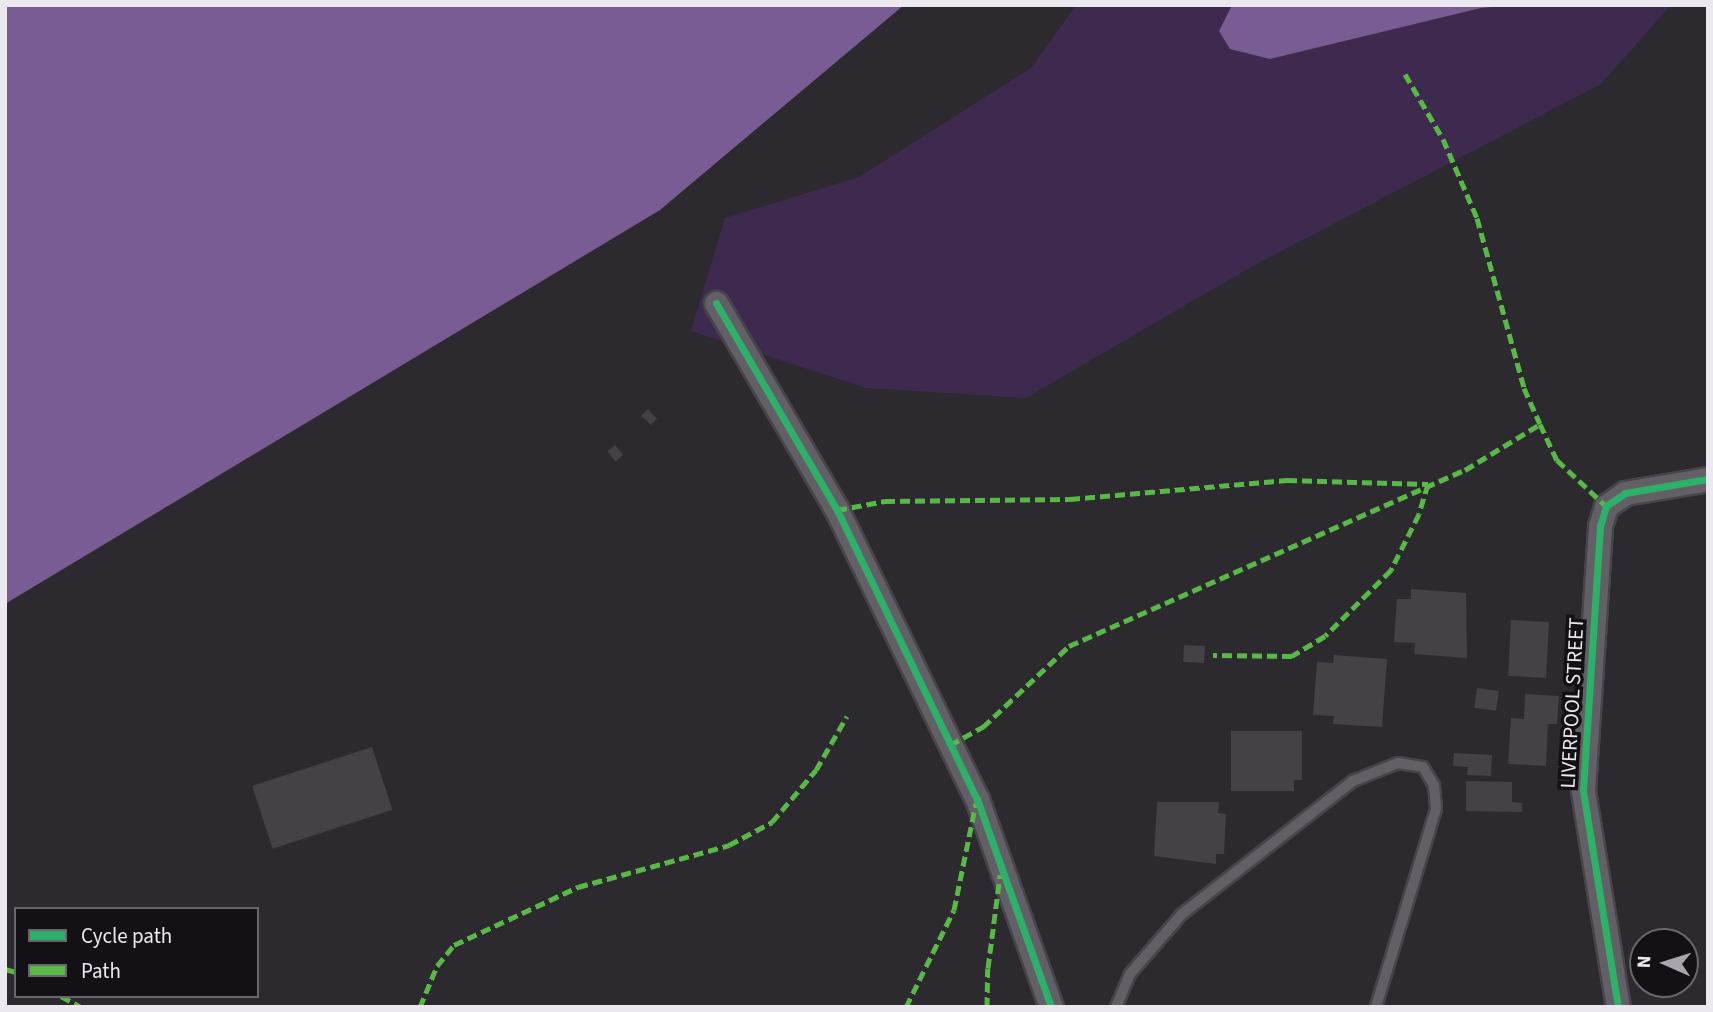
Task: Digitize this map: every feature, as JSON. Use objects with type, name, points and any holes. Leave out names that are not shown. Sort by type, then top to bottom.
[{"type":"street","points":[[716,303],[837,510],[977,799],[1051,1007]]},
{"type":"street","name":"LIVERPOOL STREET","points":[[1618,1007],[1583,790],[1600,526],[1606,506],[1625,493],[1708,479]]},
{"type":"lane","points":[[1116,1007],[1130,974],[1182,915],[1353,782],[1398,763],[1423,767],[1434,785],[1436,809],[1376,1007]]},
{"type":"shaded area","points":[[5,5],[904,5],[660,210],[5,604]]},
{"type":"shaded area","points":[[1076,5],[1232,5],[1219,31],[1270,59],[1481,8],[1511,5],[1671,5],[1601,84],[1251,267],[1026,398],[866,388],[691,331],[725,218],[859,177],[1031,68]]},
{"type":"shaded area","points":[[1232,5],[1511,5],[1481,8],[1270,59],[1230,49],[1219,31]]},
{"type":"building","points":[[648,409],[657,419],[651,425],[641,416]]},
{"type":"building","points":[[615,445],[623,455],[615,461],[607,451]]},
{"type":"building","points":[[1411,589],[1466,593],[1467,658],[1414,654],[1415,643],[1394,642],[1397,599],[1411,599]]},
{"type":"building","points":[[1511,620],[1549,622],[1546,678],[1508,676]]},
{"type":"building","points":[[1184,645],[1205,646],[1204,663],[1183,662]]},
{"type":"building","points":[[1334,655],[1387,659],[1382,727],[1333,724],[1334,716],[1313,715],[1317,662],[1333,663]]},
{"type":"building","points":[[1477,688],[1499,691],[1496,711],[1474,708]]},
{"type":"building","points":[[1525,694],[1559,696],[1557,724],[1548,724],[1546,766],[1508,764],[1511,718],[1524,719]]},
{"type":"building","points":[[1231,731],[1302,731],[1302,780],[1294,780],[1294,791],[1231,791]]},
{"type":"building","points":[[372,747],[392,810],[273,849],[252,786]]},
{"type":"building","points":[[1454,753],[1492,755],[1491,776],[1467,775],[1468,767],[1453,766]]},
{"type":"building","points":[[1466,781],[1512,782],[1512,802],[1522,803],[1522,812],[1466,811]]},
{"type":"building","points":[[1157,802],[1219,802],[1218,813],[1226,814],[1224,854],[1216,854],[1216,864],[1154,856]]},
{"type":"marked path","points":[[1405,74],[1443,139],[1477,218],[1524,388],[1540,424],[1557,460],[1606,506]]},
{"type":"marked path","points":[[950,745],[983,727],[1069,646],[1465,470],[1540,424]]},
{"type":"marked path","points":[[837,510],[885,501],[1070,499],[1287,480],[1428,484],[1419,514],[1391,570],[1325,636],[1292,656],[1213,655]]},
{"type":"marked path","points":[[420,1007],[437,966],[454,945],[578,887],[729,845],[772,822],[816,770],[847,716]]},
{"type":"marked path","points":[[906,1007],[954,910],[976,803]]},
{"type":"marked path","points":[[987,1007],[988,968],[1000,875]]},
{"type":"marked path","points":[[5,969],[14,971]]},
{"type":"marked path","points":[[65,998],[81,1007]]},
{"type":"cycle path","points":[[716,303],[837,510],[977,799],[1051,1007]]},
{"type":"cycle path","points":[[1618,1007],[1583,790],[1600,526],[1606,506],[1625,493],[1708,479]]}]
